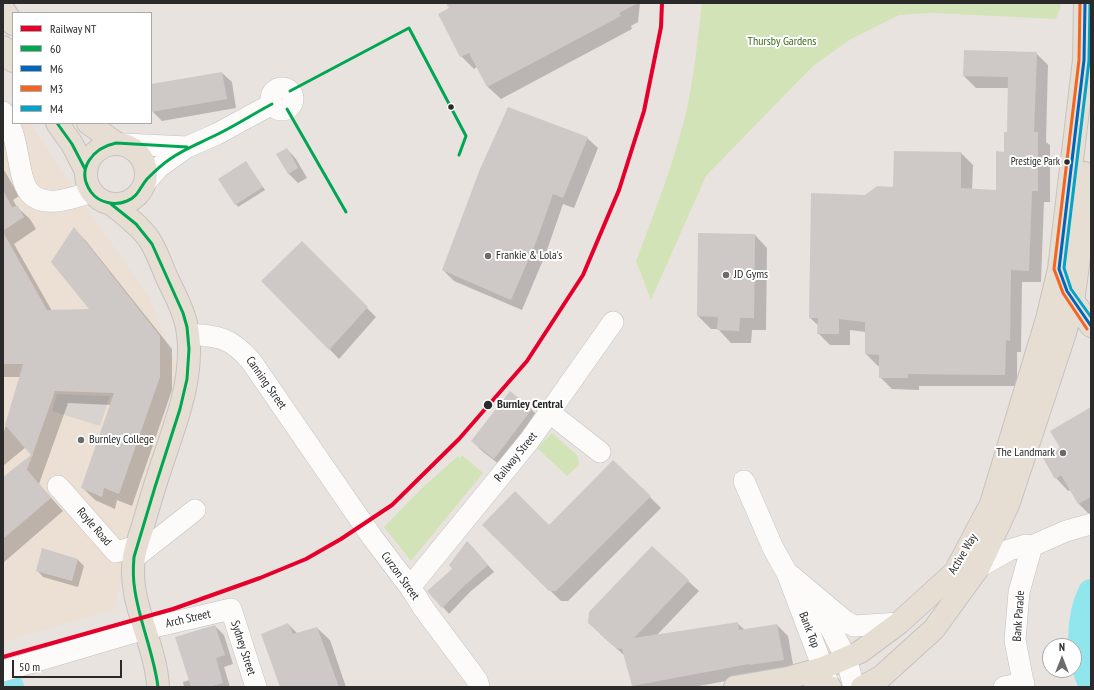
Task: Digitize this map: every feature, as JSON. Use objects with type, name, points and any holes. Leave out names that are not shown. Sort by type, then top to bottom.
[{"type":"main road","points":[[1084,60],[1085,3]]},
{"type":"main road","points":[[3,9],[12,22]]},
{"type":"main road","points":[[3,47],[12,60]]},
{"type":"main road","name":"Active Way","points":[[1084,60],[1090,97],[1079,258],[1082,303],[1065,333],[1008,505],[979,567],[934,629],[881,677],[853,676],[860,652],[899,623],[955,572],[991,504],[1047,320],[1059,269],[1084,60]]},
{"type":"main road","points":[[58,124],[72,144],[85,169]]},
{"type":"main road","points":[[90,124],[120,144],[133,148],[140,155],[145,164],[146,174],[143,186],[137,196],[120,204],[111,204]]},
{"type":"main road","points":[[120,144],[107,144],[93,153],[88,160],[85,169],[85,177],[91,192],[100,200],[111,204],[132,221],[149,239]]},
{"type":"main road","points":[[143,186],[149,239],[186,322],[189,352],[183,400],[135,552],[134,591],[145,629],[156,684]]},
{"type":"main road","points":[[1059,269],[1063,281],[1082,303],[1091,326]]},
{"type":"main road","name":"Active Way","points":[[1047,320],[1061,306],[1082,303]]},
{"type":"main road","points":[[735,687],[788,678],[825,683],[853,676]]},
{"type":"street","points":[[143,186],[159,167],[187,147],[216,134],[272,104]]},
{"type":"street","points":[[3,112],[13,133],[25,186],[32,196],[43,200],[56,201],[91,192]]},
{"type":"street","points":[[120,144],[187,147]]},
{"type":"street","name":"Railway Street","points":[[410,587],[530,442],[613,322]]},
{"type":"street","name":"Canning Street","points":[[188,334],[228,340],[243,351],[322,464]]},
{"type":"street","points":[[550,413],[600,452]]},
{"type":"street","name":"Curzon Street","points":[[322,464],[372,537],[477,680],[479,687]]},
{"type":"street","name":"Bank Top","points":[[744,481],[773,548],[787,573],[825,683]]},
{"type":"street","name":"Royle Road","points":[[58,486],[116,552],[135,552]]},
{"type":"street","points":[[135,552],[195,510]]},
{"type":"street","points":[[979,567],[1009,550],[1026,545],[1032,546],[1066,531],[1091,524]]},
{"type":"street","name":"Bank Parade","points":[[1017,686],[1015,640],[1019,592],[1032,546]]},
{"type":"street","name":"Bank Top","points":[[787,573],[812,595],[845,621],[854,626],[899,623]]},
{"type":"street","name":"Bank Top","points":[[812,595],[828,623],[853,676]]},
{"type":"street","name":"Arch Street","points":[[11,668],[145,629],[231,609]]},
{"type":"street","name":"Sydney Street","points":[[231,609],[256,687]]},
{"type":"shaded area","name":"Burnley College","points":[[12,105],[12,124],[31,124],[149,297],[177,369],[114,609],[3,642],[3,112]]},
{"type":"shaded area","points":[[57,394],[110,396],[100,426],[52,411]]},
{"type":"green space","name":"Thursby Gardens","points":[[702,3],[1062,3],[1056,19],[932,13],[899,15],[851,39],[813,66],[706,176],[651,300],[636,261],[669,172],[685,117],[693,75]]},
{"type":"green space","points":[[552,433],[578,456],[579,465],[567,476],[537,448]]},
{"type":"green space","points":[[462,455],[483,473],[411,561],[384,527],[422,488],[458,456],[460,458]]},
{"type":"building","points":[[446,3],[638,3],[619,13],[621,16],[487,87],[469,53],[460,57],[438,14],[449,8]]},
{"type":"building","points":[[964,50],[1037,52],[1034,132],[1038,132],[1038,191],[1032,191],[1029,271],[1011,270],[1010,341],[1006,340],[1005,375],[908,374],[908,378],[879,378],[879,355],[865,354],[865,322],[839,319],[839,334],[817,334],[818,318],[809,318],[811,193],[865,195],[877,186],[893,187],[894,151],[961,152],[961,188],[996,190],[996,151],[1004,152],[1004,132],[1007,132],[1008,77],[963,76]]},
{"type":"building","points":[[222,72],[227,99],[152,112],[152,84]]},
{"type":"building","points":[[508,107],[588,137],[563,198],[553,194],[536,242],[511,300],[442,270],[480,169]]},
{"type":"building","points":[[287,148],[298,168],[288,174],[276,154]]},
{"type":"building","points":[[246,161],[263,187],[235,205],[218,179]]},
{"type":"building","points":[[3,190],[12,207],[18,206],[24,217],[3,231]]},
{"type":"building","points":[[74,227],[160,336],[160,377],[119,494],[104,488],[102,497],[81,488],[114,393],[55,391],[27,470],[51,498],[3,539],[3,477],[31,455],[5,425],[23,364],[3,364],[3,232],[47,310],[89,309],[51,262]]},
{"type":"building","name":"JD Gyms","points":[[698,233],[755,234],[754,318],[740,318],[739,331],[717,330],[718,317],[697,316]]},
{"type":"building","points":[[302,241],[368,307],[329,350],[261,281]]},
{"type":"building","points":[[510,391],[532,409],[494,459],[471,441]]},
{"type":"building","name":"The Landmark","points":[[1091,407],[1091,497],[1078,504],[1061,475],[1055,479],[1043,458],[1060,448],[1050,431]]},
{"type":"building","points":[[613,460],[651,496],[556,591],[549,591],[482,525],[515,491],[549,525]]},
{"type":"building","points":[[467,541],[488,565],[442,608],[427,591],[452,569],[449,565]]},
{"type":"building","points":[[652,546],[689,580],[634,638],[738,622],[739,630],[777,624],[784,660],[749,664],[632,686],[622,649],[616,648],[588,623],[589,612]]},
{"type":"building","points":[[42,548],[78,559],[72,581],[36,571]]},
{"type":"building","points":[[288,623],[293,634],[317,627],[339,687],[280,687],[261,634]]},
{"type":"building","points":[[215,625],[225,655],[216,658],[223,683],[209,687],[191,687],[175,637]]},
{"type":"waterway","points":[[1091,592],[1084,614],[1081,638],[1084,662],[1091,684]]},
{"type":"waterway","points":[[3,672],[11,687]]},
{"type":"rail line","name":"NT","points":[[3,657],[173,609],[260,578],[306,559],[341,539],[392,505],[459,439],[527,361],[583,275],[619,190],[644,111],[661,27],[662,3]]},
{"type":"transit line","name":"M3","points":[[1080,3],[1079,60],[1054,269],[1063,293],[1087,329]]},
{"type":"transit line","name":"M6","points":[[1085,3],[1084,60],[1059,269],[1067,291],[1091,326]]},
{"type":"transit line","name":"M4","points":[[1090,3],[1089,61],[1064,268],[1071,289],[1091,317]]},
{"type":"transit line","name":"60","points":[[409,28],[466,136],[459,155]]},
{"type":"transit line","name":"60","points":[[290,91],[409,28]]},
{"type":"transit line","name":"60","points":[[187,147],[116,143],[100,150],[89,161],[85,175],[87,183],[91,192],[98,199],[112,203],[127,201],[134,197],[155,171],[175,155],[230,128],[272,104]]},
{"type":"transit line","name":"60","points":[[287,109],[346,212]]},
{"type":"transit line","name":"60","points":[[58,124],[72,144],[85,169]]},
{"type":"transit line","name":"60","points":[[111,204],[136,224],[152,244],[183,313],[187,327],[189,349],[187,379],[180,409],[134,557],[134,587],[158,687]]},
{"type":"place","name":"Prestige Park","points":[[1067,162]]},
{"type":"place","name":"Frankie & Lola's","points":[[488,256]]},
{"type":"place","name":"JD Gyms","points":[[726,275]]},
{"type":"place","name":"Burnley Central","points":[[488,405]]},
{"type":"place","name":"Burnley College","points":[[81,440]]},
{"type":"place","name":"The Landmark","points":[[1063,453]]}]
